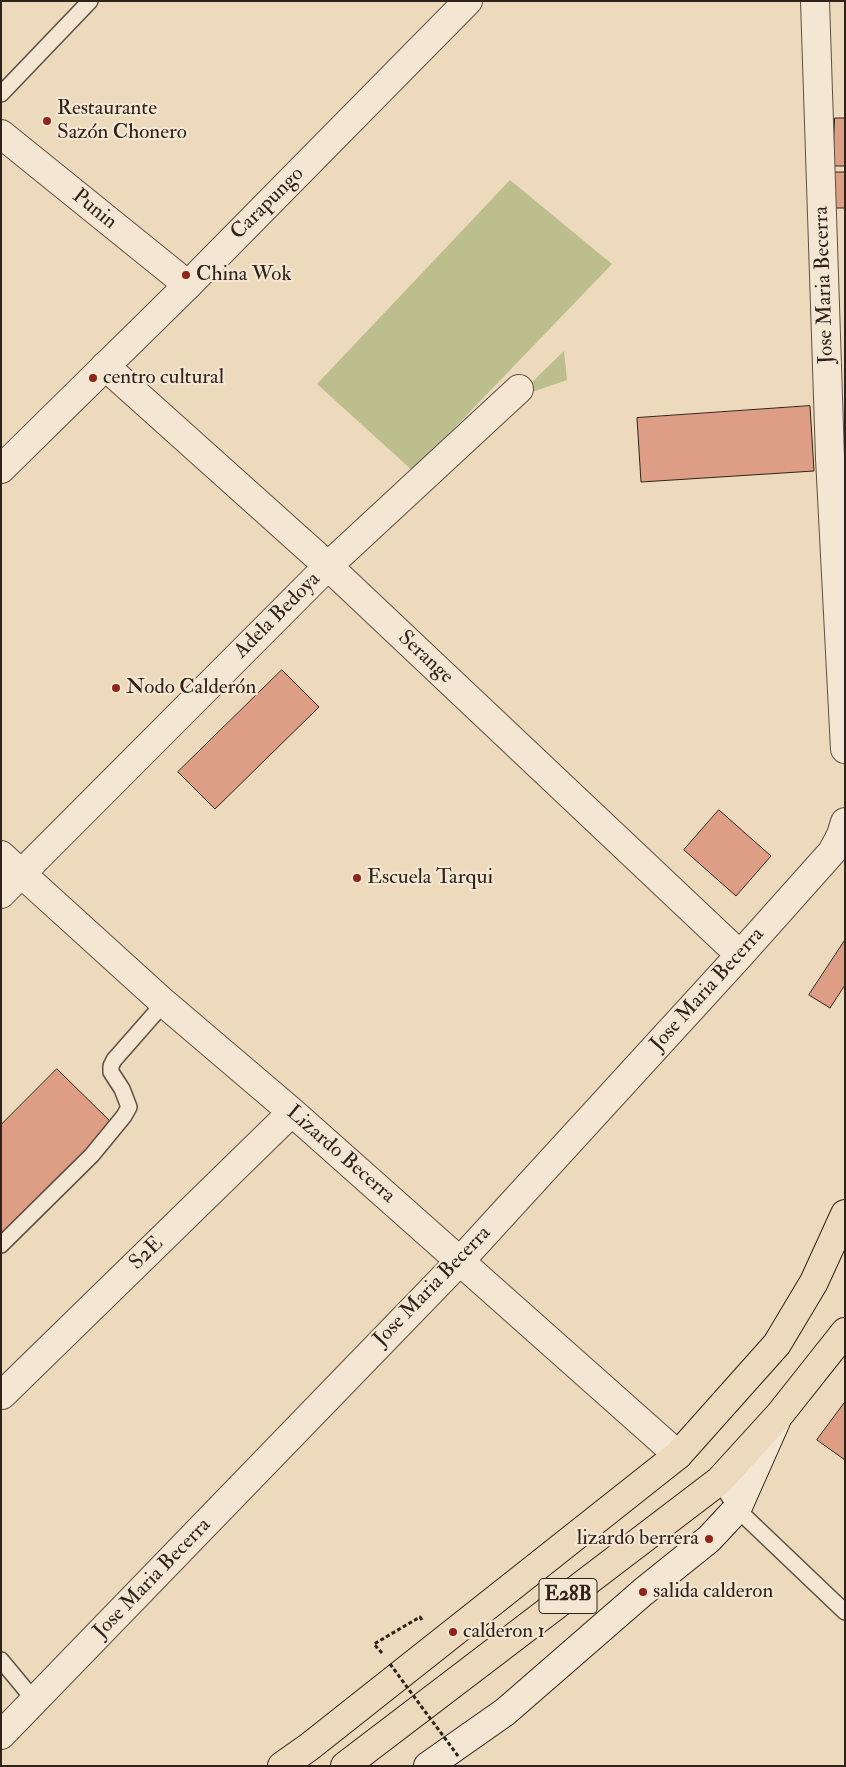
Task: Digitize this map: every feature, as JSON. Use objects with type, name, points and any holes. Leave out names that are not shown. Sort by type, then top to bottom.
[{"type":"highway","name":"E28B","points":[[282,1766],[309,1747],[678,1455],[777,1344],[814,1282],[845,1214]]},
{"type":"highway","name":"E28B","points":[[345,1766],[719,1481],[780,1414],[845,1332]]},
{"type":"street","name":"Carapungo","points":[[1,469],[188,285],[468,1]]},
{"type":"street","name":"Jose Maria Becerra","points":[[815,1],[830,458],[845,749]]},
{"type":"street","name":"Punin","points":[[1,134],[188,285]]},
{"type":"street","name":"Serange","points":[[105,366],[328,566],[740,955]]},
{"type":"street","name":"Adela Bedoya","points":[[1,894],[328,566],[519,389]]},
{"type":"street","name":"Jose Maria Becerra","points":[[1,1736],[460,1261],[832,852],[842,835],[845,822]]},
{"type":"street","name":"Lizardo Becerra","points":[[1,855],[164,1003],[292,1112],[678,1455]]},
{"type":"street","name":"S2E","points":[[2,1395],[292,1112]]},
{"type":"street","points":[[428,1766],[504,1712],[643,1592],[709,1539],[736,1508],[780,1414]]},
{"type":"lane","points":[[1,94],[90,1]]},
{"type":"lane","points":[[1,1245],[92,1155],[124,1116],[129,1107],[122,1089],[111,1072],[111,1066],[119,1054],[164,1003]]},
{"type":"lane","points":[[719,1481],[736,1508],[845,1612]]},
{"type":"lane","points":[[1,1660],[36,1700]]},
{"type":"path","points":[[390,1664],[458,1756]]},
{"type":"green space","points":[[510,180],[612,264],[413,471],[317,384]]},
{"type":"green space","points":[[564,351],[567,380],[535,391],[525,389]]},
{"type":"building","points":[[835,118],[845,118],[845,166],[833,166]]},
{"type":"building","points":[[833,172],[845,172],[845,208],[832,208]]},
{"type":"building","points":[[810,406],[814,471],[641,482],[637,418]]},
{"type":"building","points":[[282,670],[319,707],[215,809],[178,772]]},
{"type":"building","points":[[719,810],[771,856],[736,896],[684,850]]},
{"type":"building","points":[[845,940],[845,985],[830,1008],[809,995]]},
{"type":"building","points":[[57,1069],[115,1126],[1,1239],[1,1125]]},
{"type":"building","points":[[845,1402],[845,1460],[817,1440]]},
{"type":"place","name":"Restaurante Sazón Chonero","points":[[47,121]]},
{"type":"place","name":"China Wok","points":[[186,275]]},
{"type":"place","name":"centro cultural","points":[[93,378]]},
{"type":"place","name":"Nodo Calderón","points":[[116,688]]},
{"type":"place","name":"Escuela Tarqui","points":[[357,878]]},
{"type":"place","name":"lizardo berrera","points":[[709,1539]]},
{"type":"place","name":"salida calderon","points":[[643,1592]]},
{"type":"place","name":"calderon 1","points":[[453,1632]]}]
